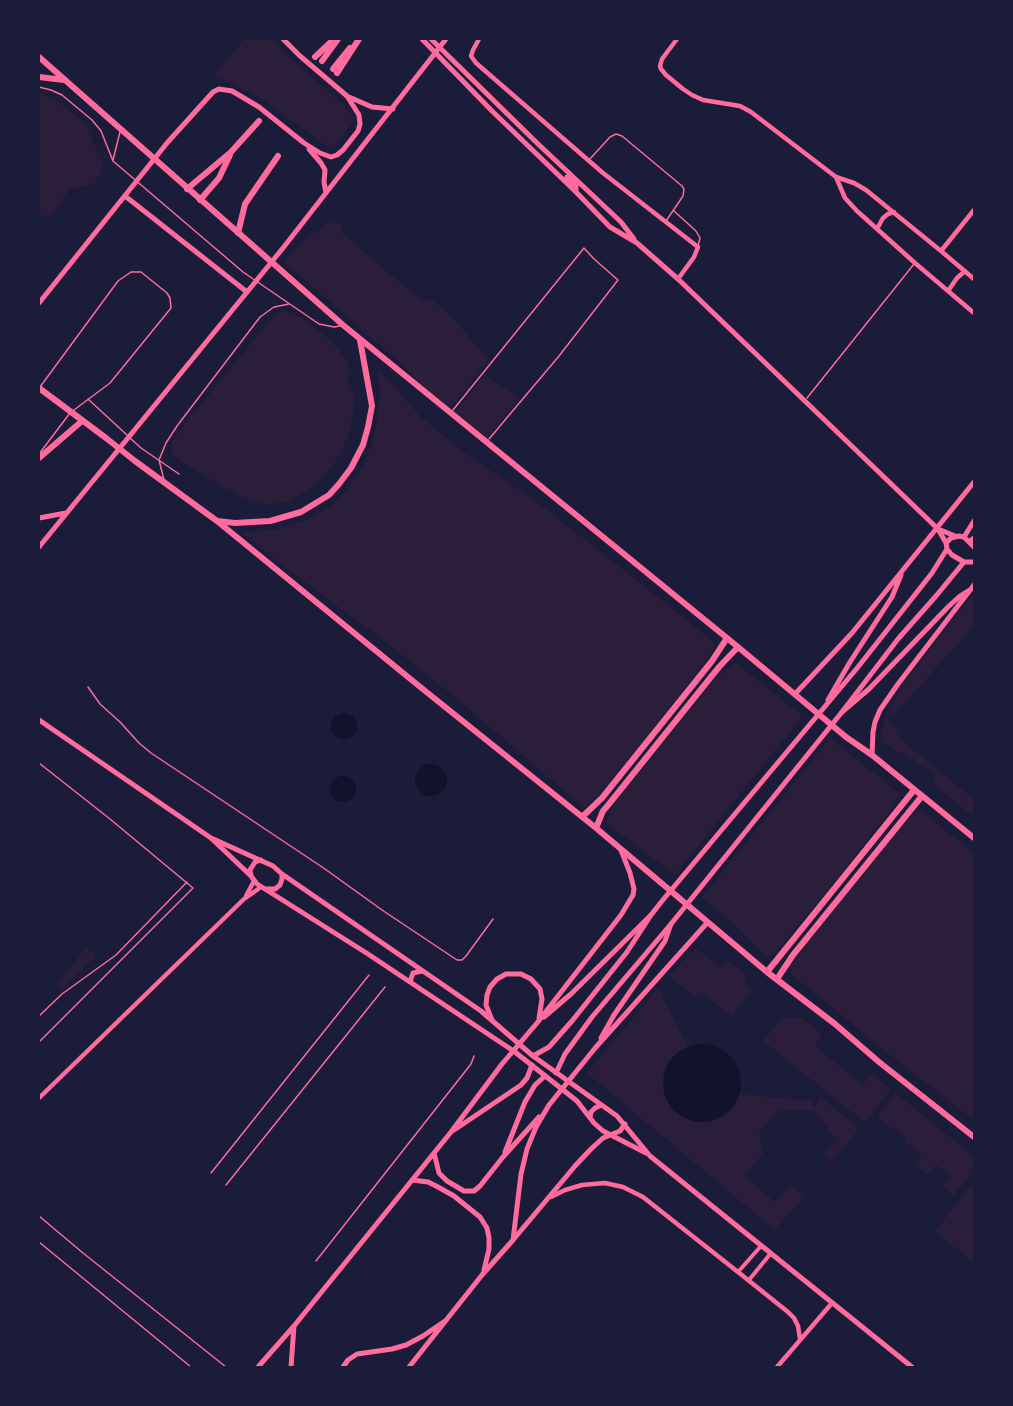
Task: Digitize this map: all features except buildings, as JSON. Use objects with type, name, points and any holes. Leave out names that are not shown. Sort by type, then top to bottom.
[{"type":"highway","points":[[315,57],[334,39]]},
{"type":"highway","points":[[322,61],[338,39]]},
{"type":"highway","points":[[335,71],[358,39]]},
{"type":"highway","points":[[39,57],[343,326],[738,646],[846,737],[872,754],[974,838]]},
{"type":"highway","points":[[39,77],[65,80]]},
{"type":"highway","points":[[187,189],[231,152],[259,121]]},
{"type":"highway","points":[[200,200],[219,178],[231,152]]},
{"type":"highway","points":[[238,233],[245,204],[278,156]]},
{"type":"highway","points":[[217,521],[235,523],[270,521],[301,512],[329,495],[339,484],[351,468],[369,427],[372,406],[360,340]]},
{"type":"highway","points":[[39,388],[217,521],[597,828],[767,972],[974,1137]]},
{"type":"highway","points":[[39,456],[82,421]]},
{"type":"highway","points":[[582,817],[602,798],[728,638]]},
{"type":"highway","points":[[597,828],[603,811],[738,646]]},
{"type":"highway","points":[[767,972],[914,790]]},
{"type":"highway","points":[[777,979],[922,796]]},
{"type":"main road","points":[[283,39],[347,96],[372,107],[393,108]]},
{"type":"main road","points":[[422,39],[610,227],[637,243],[678,279],[938,529],[952,555],[971,561],[898,639],[671,924],[592,1017],[565,1054],[556,1073]]},
{"type":"main road","points":[[431,39],[621,222],[637,243]]},
{"type":"main road","points":[[39,547],[283,248],[446,39]]},
{"type":"main road","points":[[39,303],[167,144],[206,99],[219,89],[232,91],[259,107],[303,143],[325,170],[326,193]]},
{"type":"main road","points":[[303,143],[331,157],[344,150],[358,130],[360,119],[347,96]]},
{"type":"main road","points":[[492,111],[500,112],[531,141],[537,143]]},
{"type":"main road","points":[[560,165],[562,172],[576,185],[576,192]]},
{"type":"main road","points":[[125,196],[247,292]]},
{"type":"main road","points":[[795,694],[852,633],[974,483]]},
{"type":"main road","points":[[39,518],[66,513]]},
{"type":"main road","points":[[938,529],[970,541],[974,521]]},
{"type":"main road","points":[[537,1022],[570,994],[651,915],[901,612],[932,573],[951,538],[956,536]]},
{"type":"main road","points":[[828,700],[892,597],[903,571]]},
{"type":"main road","points":[[842,712],[870,689],[960,596],[972,587]]},
{"type":"main road","points":[[872,754],[873,732],[880,710],[972,587]]},
{"type":"main road","points":[[39,720],[211,838],[263,888],[507,1046],[577,1101],[603,1131],[650,1156],[912,1367]]},
{"type":"main road","points":[[211,838],[273,866],[470,1003],[533,1056],[617,1116],[650,1156]]},
{"type":"main road","points":[[258,1367],[451,1132],[621,915],[633,895],[634,883],[620,849]]},
{"type":"main road","points":[[253,879],[250,870],[252,865],[261,860]]},
{"type":"main road","points":[[263,888],[272,890],[278,887],[282,874]]},
{"type":"main road","points":[[533,1056],[554,1042],[627,952],[651,915]]},
{"type":"main road","points":[[434,1153],[439,1173],[447,1181],[469,1192],[480,1186],[596,1047],[707,923]]},
{"type":"main road","points":[[596,1047],[614,1015],[665,941],[671,924]]},
{"type":"main road","points":[[410,982],[413,973],[422,971]]},
{"type":"main road","points":[[492,1020],[486,1005],[490,987],[506,974],[521,974],[531,979],[540,989],[542,999],[537,1022]]},
{"type":"main road","points":[[451,1132],[521,1085],[528,1078],[532,1065]]},
{"type":"main road","points":[[503,1156],[525,1102],[535,1085],[545,1076]]},
{"type":"main road","points":[[590,1117],[591,1112],[601,1105]]},
{"type":"main road","points":[[513,1240],[521,1174],[527,1149],[548,1107]]},
{"type":"main road","points":[[409,1367],[482,1275],[591,1149],[603,1138],[620,1131],[625,1125]]},
{"type":"main road","points":[[412,1180],[438,1186],[480,1217],[487,1228],[489,1238],[489,1249],[482,1275]]},
{"type":"main road","points":[[343,1367],[357,1354],[406,1345],[449,1318]]},
{"type":"main road","points":[[291,1367],[294,1326]]},
{"type":"street","points":[[479,39],[471,56],[476,63],[588,161],[698,247],[694,257],[678,279]]},
{"type":"street","points":[[677,39],[661,62],[661,69],[683,89],[700,99],[740,106],[775,129],[836,177],[866,190],[974,279]]},
{"type":"street","points":[[836,177],[845,198],[857,212],[974,313]]},
{"type":"street","points":[[941,251],[974,210]]},
{"type":"street","points":[[877,229],[883,218],[894,212]]},
{"type":"street","points":[[948,291],[965,271]]},
{"type":"street","points":[[244,898],[253,879]]},
{"type":"street","points":[[39,1098],[244,898],[263,888]]},
{"type":"street","points":[[549,1197],[582,1185],[605,1183],[623,1187],[642,1197],[794,1318],[800,1339]]},
{"type":"street","points":[[738,1272],[761,1245]]},
{"type":"street","points":[[749,1280],[771,1253]]},
{"type":"street","points":[[777,1367],[832,1302]]},
{"type":"lane","points":[[39,87],[62,95],[92,120],[101,131],[113,161],[243,272],[319,324],[343,326]]},
{"type":"lane","points":[[113,161],[121,130]]},
{"type":"lane","points":[[588,161],[610,137],[616,134],[622,135],[684,189],[683,196],[666,222]]},
{"type":"lane","points":[[673,210],[699,235],[698,247]]},
{"type":"lane","points":[[450,412],[584,248],[594,260],[618,280],[559,356],[487,442]]},
{"type":"lane","points":[[804,401],[915,263]]},
{"type":"lane","points":[[39,388],[118,281],[131,272],[141,272],[167,293],[171,302],[171,308],[167,314],[116,376],[71,412],[39,456]]},
{"type":"lane","points":[[165,483],[159,460],[177,426],[260,317],[274,307],[290,304]]},
{"type":"lane","points":[[88,399],[141,448],[179,474]]},
{"type":"lane","points":[[88,687],[100,704],[151,753],[457,960],[462,960],[466,956],[493,919]]},
{"type":"lane","points":[[39,763],[193,888],[39,1042]]},
{"type":"lane","points":[[39,1016],[62,994],[116,955],[187,882]]},
{"type":"lane","points":[[211,1173],[369,975]]},
{"type":"lane","points":[[226,1185],[385,987]]},
{"type":"lane","points":[[316,1261],[471,1064],[474,1056]]},
{"type":"lane","points":[[39,1216],[226,1367]]},
{"type":"lane","points":[[39,1242],[190,1367]]},
{"type":"shaded area","points":[[244,39],[273,39],[282,51],[344,105],[354,118],[335,147],[330,148],[325,145],[260,98],[213,76]]},
{"type":"shaded area","points":[[39,92],[55,99],[85,123],[102,162],[101,173],[93,185],[69,190],[51,216],[39,215]]},
{"type":"shaded area","points":[[333,220],[341,225],[341,232],[422,301],[431,299],[447,312],[487,357],[487,362],[449,410],[444,410],[407,369],[284,262],[302,241]]},
{"type":"shaded area","points":[[281,311],[301,317],[328,338],[339,350],[348,362],[351,371],[348,370],[349,391],[354,392],[354,407],[349,433],[332,467],[309,490],[287,501],[268,505],[252,501],[218,484],[175,457],[172,452],[172,443],[175,436],[266,325]]},
{"type":"shaded area","points":[[378,369],[420,416],[462,451],[537,502],[716,645],[706,662],[604,790],[584,808],[462,703],[242,532],[276,530],[304,521],[331,506],[347,489],[363,466],[373,440],[380,394]]},
{"type":"shaded area","points":[[484,376],[520,398],[486,439],[452,417]]},
{"type":"shaded area","points":[[974,593],[974,626],[894,715],[892,711],[887,720],[901,732],[899,738],[974,799],[974,817],[933,784],[936,774],[880,741],[884,722],[902,685]]},
{"type":"shaded area","points":[[736,663],[803,716],[675,875],[607,824],[606,820],[618,799],[716,678]]},
{"type":"shaded area","points":[[344,713],[353,717],[357,726],[353,735],[344,739],[335,735],[331,726],[335,717]]},
{"type":"shaded area","points":[[830,738],[899,793],[899,796],[886,817],[829,889],[774,954],[767,957],[735,925],[702,897]]},
{"type":"shaded area","points":[[431,764],[442,769],[447,780],[442,791],[431,796],[420,791],[415,780],[420,769]]},
{"type":"shaded area","points":[[343,776],[352,780],[356,789],[352,798],[343,802],[334,798],[330,789],[334,780]]},
{"type":"shaded area","points":[[918,810],[974,853],[974,1121],[790,973],[789,969],[900,828]]},
{"type":"shaded area","points":[[86,948],[95,955],[94,958],[63,989],[60,988],[56,985]]},
{"type":"shaded area","points":[[697,949],[720,968],[727,960],[744,973],[746,984],[751,991],[732,1016],[703,994],[696,997],[668,976],[693,950]]},
{"type":"shaded area","points":[[658,988],[688,1047],[676,1053],[666,1066],[664,1094],[671,1109],[684,1118],[698,1121],[714,1120],[727,1114],[740,1094],[812,1101],[814,1109],[820,1097],[858,1127],[831,1163],[824,1152],[838,1142],[814,1110],[778,1111],[759,1133],[763,1153],[745,1176],[775,1202],[789,1186],[805,1196],[775,1230],[587,1073]]},
{"type":"shaded area","points":[[783,1016],[790,1019],[802,1018],[819,1031],[822,1035],[815,1046],[862,1085],[872,1074],[889,1088],[890,1091],[867,1120],[863,1121],[763,1041]]},
{"type":"shaded area","points":[[702,1044],[717,1047],[730,1055],[738,1068],[741,1083],[738,1098],[730,1111],[717,1119],[702,1122],[687,1119],[674,1111],[666,1098],[663,1083],[666,1068],[674,1055],[687,1047]]},
{"type":"shaded area","points":[[896,1093],[974,1157],[974,1171],[953,1196],[942,1187],[951,1176],[936,1165],[928,1175],[914,1164],[922,1154],[906,1141],[906,1136],[877,1117]]},
{"type":"shaded area","points":[[974,1182],[974,1263],[935,1231]]}]
